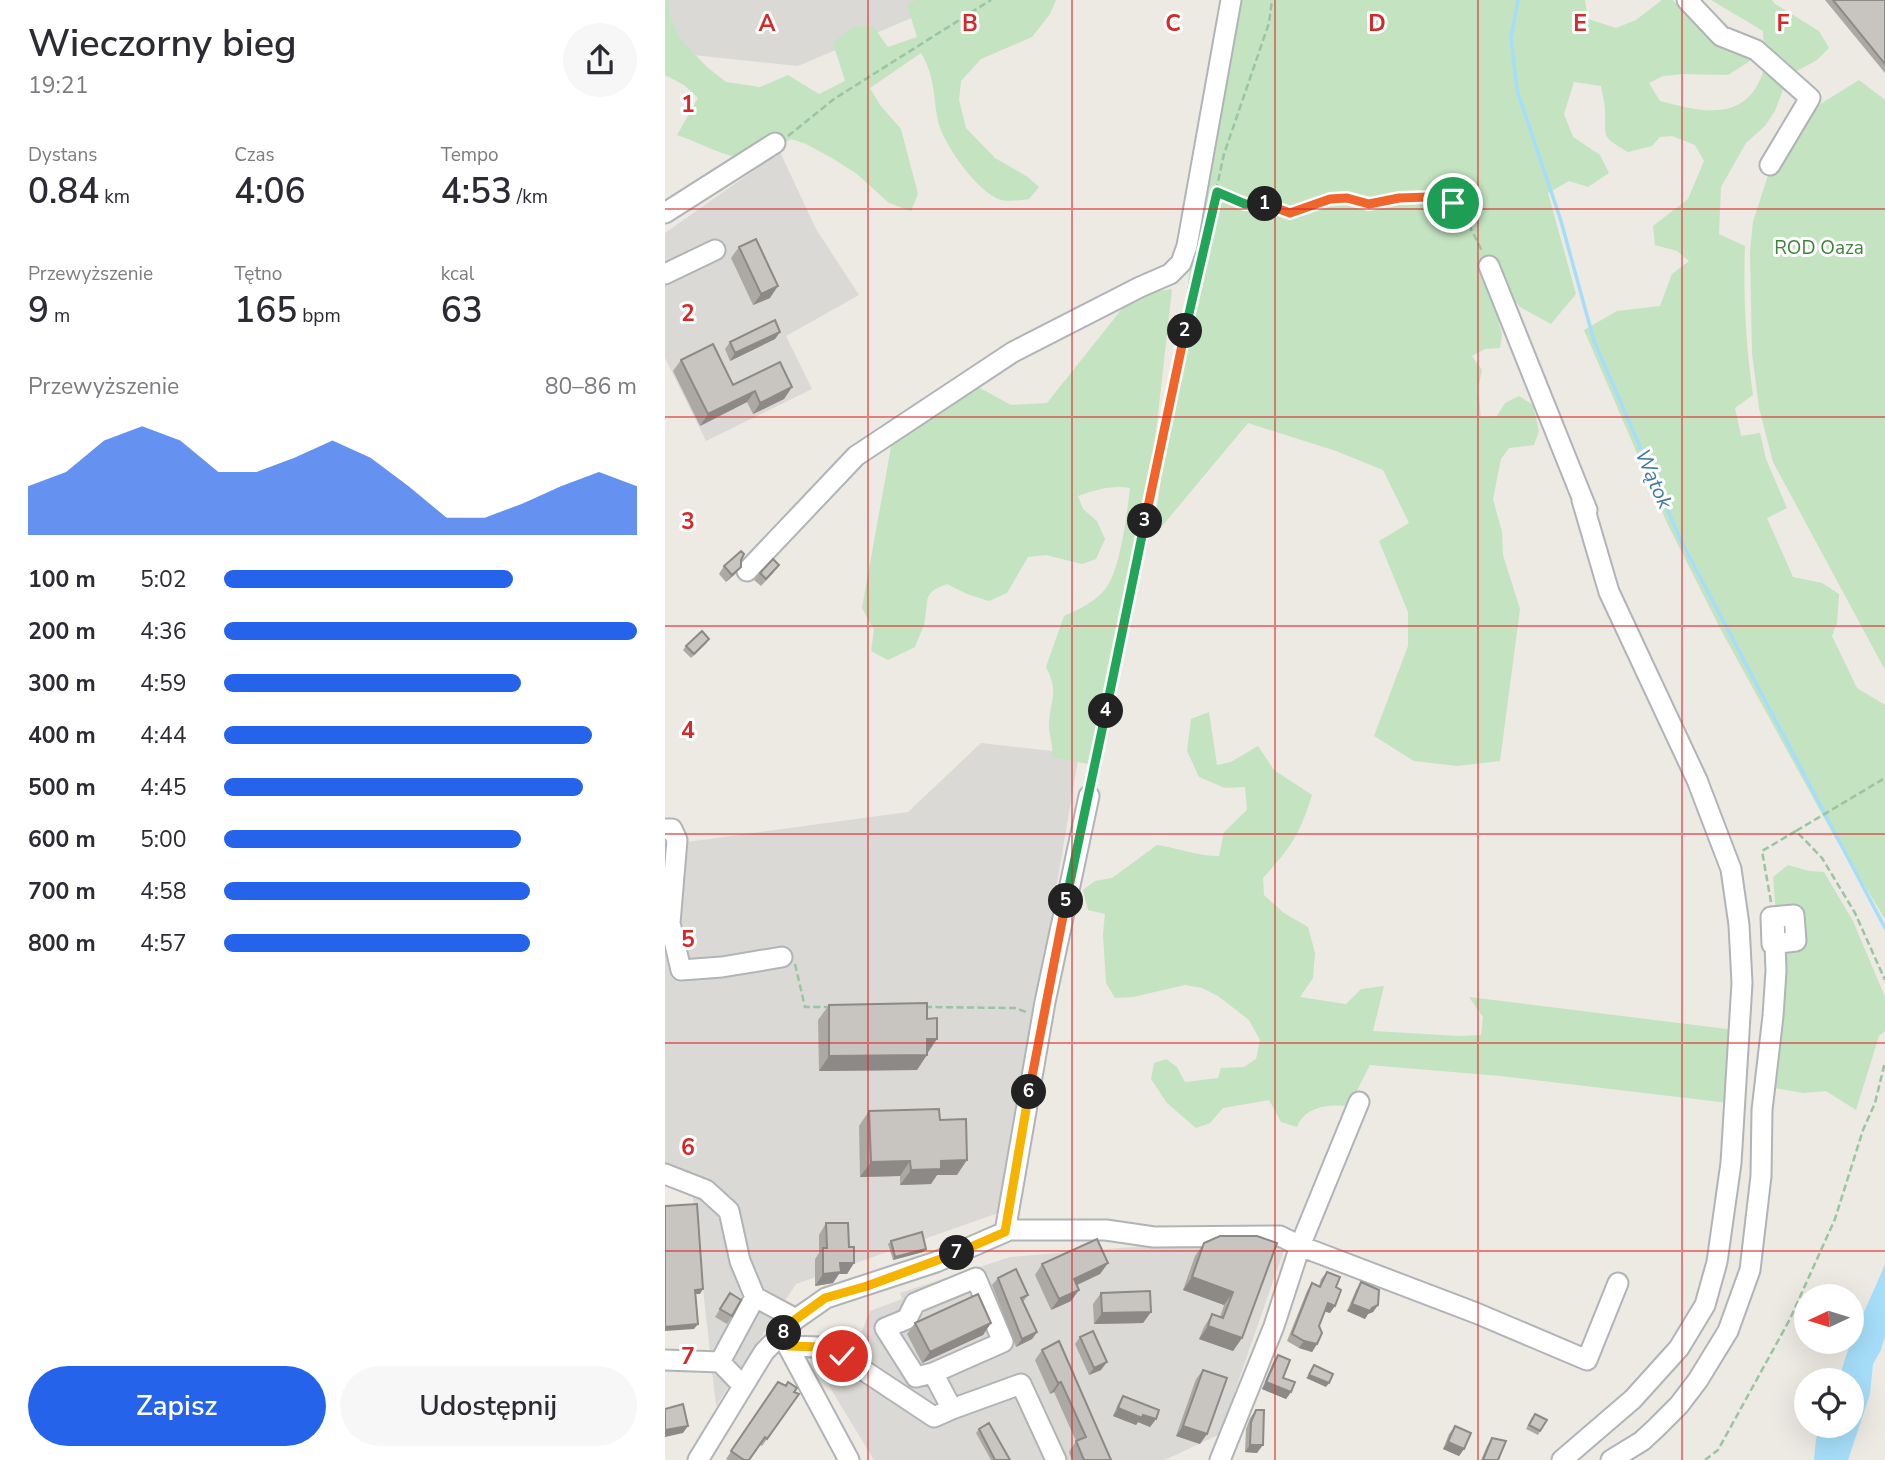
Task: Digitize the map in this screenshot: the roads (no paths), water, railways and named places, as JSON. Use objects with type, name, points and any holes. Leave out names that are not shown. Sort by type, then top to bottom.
[{"type":"street","points":[[747,571],[856,456],[1013,352],[1140,286],[1171,274],[1181,263],[1187,246],[1231,0]]},
{"type":"street","points":[[1687,0],[1721,36],[1756,50],[1810,98],[1770,165]]},
{"type":"street","points":[[665,213],[775,143]]},
{"type":"street","points":[[665,274],[715,250]]},
{"type":"street","points":[[1489,266],[1595,531],[1609,592],[1697,780],[1731,869],[1739,925],[1742,983],[1731,1163],[1717,1262],[1705,1305],[1679,1348],[1633,1399],[1562,1460]]},
{"type":"street","points":[[1005,1230],[1042,1018],[1089,796]]},
{"type":"street","points":[[665,829],[671,829],[677,840],[670,923],[681,970],[722,967],[782,957]]},
{"type":"street","points":[[1611,1460],[1642,1441],[1679,1405],[1698,1380],[1728,1331],[1750,1270],[1761,1176],[1762,1110],[1773,1016],[1775,944],[1796,941],[1794,915],[1774,917]]},
{"type":"street","points":[[1220,1460],[1274,1326],[1300,1246],[1359,1102]]},
{"type":"street","points":[[665,1174],[706,1190],[729,1211],[740,1262],[755,1297],[796,1319]]},
{"type":"street","points":[[698,1460],[764,1352],[785,1340],[796,1319],[825,1298],[936,1262],[1005,1230],[1106,1230],[1154,1237],[1280,1236],[1587,1360],[1618,1283]]},
{"type":"street","points":[[976,1278],[1003,1342],[933,1373],[916,1377],[885,1328],[907,1319],[915,1303],[976,1278]]},
{"type":"street","points":[[720,1362],[755,1297]]},
{"type":"street","points":[[785,1340],[821,1347],[842,1356],[934,1417],[1021,1384],[1056,1460]]},
{"type":"street","points":[[785,1340],[849,1460]]},
{"type":"street","points":[[665,1360],[720,1362],[743,1386]]},
{"type":"street","points":[[933,1373],[952,1409]]},
{"type":"water","points":[[1885,1264],[1885,1336],[1873,1364],[1870,1394],[1864,1412],[1864,1368],[1842,1368],[1847,1354],[1864,1354],[1864,1312]]},
{"type":"water","points":[[1855,1438],[1848,1460],[1814,1460],[1816,1439]]},
{"type":"waterway","name":"Wątok","points":[[1518,0],[1511,38],[1517,90],[1561,221],[1594,341],[1681,541],[1885,928]]},
{"type":"park label","name":"ROD Oaza","points":[[1819,247]]}]
